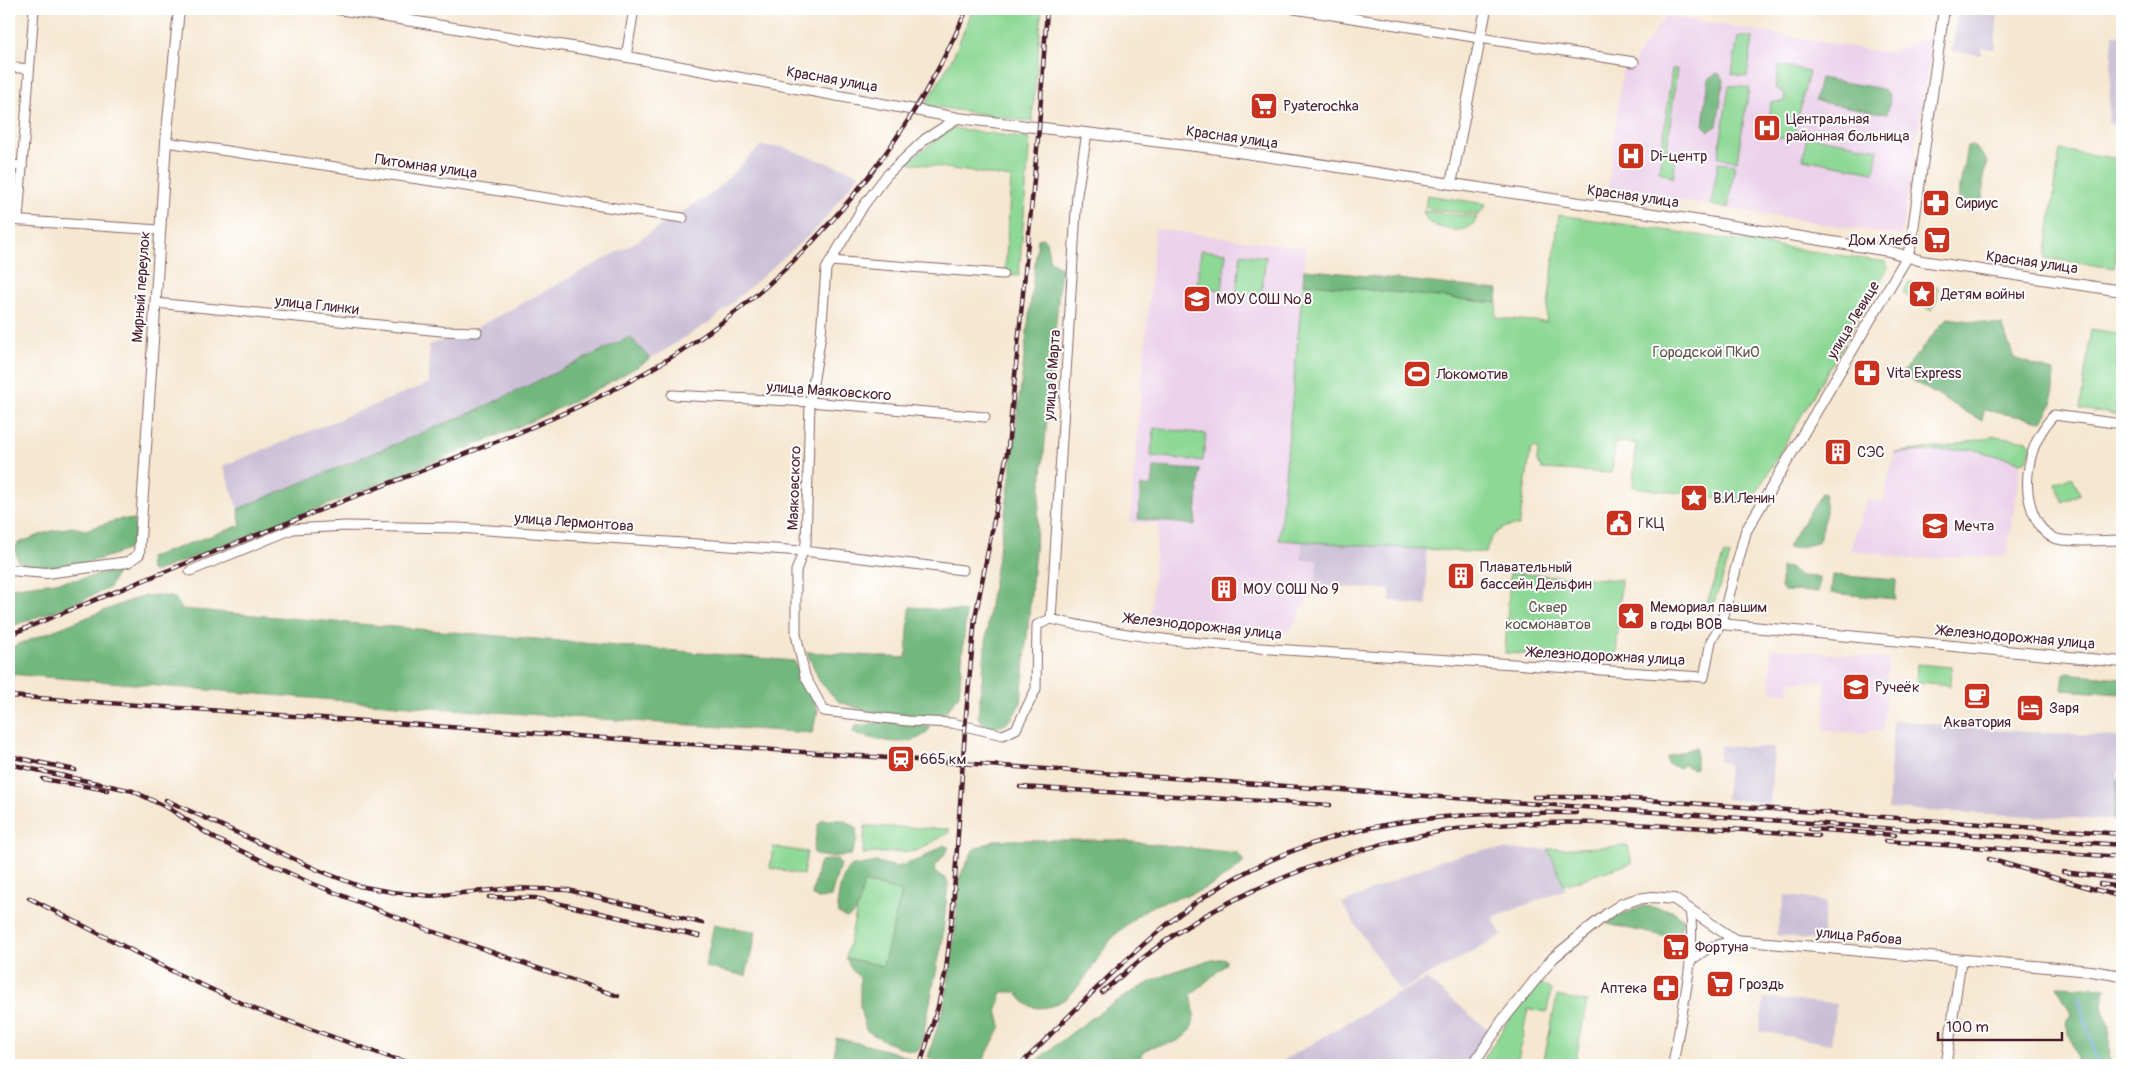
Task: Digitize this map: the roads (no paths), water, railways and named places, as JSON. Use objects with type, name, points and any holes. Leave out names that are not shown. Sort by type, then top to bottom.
[{"type":"street","points":[[34,9],[22,166],[13,220],[160,230]]},
{"type":"street","name":"Мирный переулок","points":[[9,570],[47,573],[128,562],[139,554],[166,142],[179,9]]},
{"type":"street","name":"Красная улица","points":[[338,9],[626,57],[958,118],[1204,147],[1880,249],[1907,257],[2122,290]]},
{"type":"street","points":[[626,57],[634,9]]},
{"type":"street","points":[[1294,9],[1634,62]]},
{"type":"street","points":[[1451,184],[1486,9]]},
{"type":"street","name":"улица Левице","points":[[1721,624],[1746,531],[1907,257],[1911,244],[1944,9]]},
{"type":"street","points":[[9,67],[29,69]]},
{"type":"street","name":"Маяковского","points":[[958,118],[925,139],[886,176],[864,204],[826,269],[821,336],[810,402],[806,543],[796,572],[796,634],[806,676],[824,712],[908,721],[952,723],[1003,735],[1016,729],[1036,690],[1037,625],[1051,619]]},
{"type":"street","name":"улица 8 Марта","points":[[1051,619],[1078,194],[1086,133]]},
{"type":"street","name":"Питомная улица","points":[[166,142],[683,218]]},
{"type":"street","points":[[9,165],[22,166]]},
{"type":"street","points":[[830,261],[1003,274]]},
{"type":"street","name":"улица Глинки","points":[[155,303],[441,332],[477,332]]},
{"type":"street","name":"улица Маяковского","points":[[672,395],[810,402],[985,417]]},
{"type":"street","points":[[2122,424],[2054,415],[2048,422],[2034,449],[2028,475],[2027,497],[2041,528],[2047,535],[2058,540],[2122,540]]},
{"type":"street","name":"улица Лермонтова","points":[[190,571],[293,529],[345,526],[458,528],[803,551],[963,570]]},
{"type":"street","name":"Железнодорожная улица","points":[[1051,619],[1108,630],[1259,648],[1704,677],[1711,641],[1721,624],[2122,662]]},
{"type":"street","points":[[1473,1065],[1534,979],[1553,958],[1608,913],[1622,904],[1653,897],[1674,899],[1734,940]]},
{"type":"street","points":[[1674,1065],[1690,961],[1693,924],[1690,909]]},
{"type":"street","points":[[1690,961],[1710,947],[1734,940]]},
{"type":"street","name":"улица Рябова","points":[[1734,940],[2091,971],[2122,976]]},
{"type":"street","points":[[1946,1065],[1961,960]]},
{"type":"waterway","points":[[2078,996],[2097,1065]]},
{"type":"railway","points":[[9,635],[226,547],[529,428],[597,398],[685,349],[736,311],[785,269],[830,223],[871,174],[907,121],[940,66],[967,9]]},
{"type":"railway","points":[[920,1065],[938,1007],[946,970],[953,908],[966,715],[975,618],[1008,448],[1039,128],[1047,9]]},
{"type":"railway","points":[[9,696],[2122,845]]},
{"type":"railway","points":[[9,756],[75,770]]},
{"type":"railway","points":[[9,764],[133,791],[170,809],[216,839],[306,881],[426,929],[618,996]]},
{"type":"railway","points":[[43,779],[107,790]]},
{"type":"railway","points":[[1020,787],[1330,805]]},
{"type":"railway","points":[[1534,797],[1605,797],[2122,834]]},
{"type":"railway","points":[[166,800],[318,870],[359,886],[431,896],[515,888],[568,890],[702,923]]},
{"type":"railway","points":[[1020,1065],[1098,987],[1159,931],[1180,914],[1226,883],[1272,859],[1320,841],[1368,828],[1418,820],[1469,815],[1576,813]]},
{"type":"railway","points":[[1102,992],[1172,936],[1212,911],[1279,879],[1315,865],[1351,853],[1423,835],[1483,826],[1561,823],[1704,828],[1818,836]]},
{"type":"railway","points":[[1810,829],[1895,835]]},
{"type":"railway","points":[[1885,841],[2122,857]]},
{"type":"railway","points":[[1989,859],[2122,897]]},
{"type":"railway","points":[[2063,872],[2122,879]]},
{"type":"railway","points":[[2100,884],[2122,887]]},
{"type":"railway","points":[[489,897],[535,898],[699,936]]},
{"type":"railway","points":[[29,898],[180,975],[257,1010],[392,1058],[430,1065]]},
{"type":"place","name":"Pyaterochka","points":[[1264,106]]},
{"type":"place","name":"Центральная районная больница","points":[[1767,128]]},
{"type":"place","name":"Di-центр","points":[[1631,156]]},
{"type":"place","name":"Сириус","points":[[1936,203]]},
{"type":"place","name":"Дом Хлеба","points":[[1937,240]]},
{"type":"place","name":"Детям войны","points":[[1922,294]]},
{"type":"place","name":"МОУ СОШ № 8","points":[[1197,299]]},
{"type":"place","name":"Vita Express","points":[[1867,373]]},
{"type":"place","name":"Локомотив","points":[[1417,374]]},
{"type":"place","name":"СЭС","points":[[1838,452]]},
{"type":"place","name":"В.И.Ленин","points":[[1694,498]]},
{"type":"place","name":"ГКЦ","points":[[1619,523]]},
{"type":"place","name":"Мечта","points":[[1935,526]]},
{"type":"place","name":"Плавательный бассейн Дельфин","points":[[1461,576]]},
{"type":"place","name":"МОУ СОШ № 9","points":[[1224,589]]},
{"type":"place","name":"Мемориал павшим в годы ВОВ","points":[[1631,616]]},
{"type":"place","name":"Ручеёк","points":[[1856,687]]},
{"type":"place","name":"Акватория","points":[[1977,696]]},
{"type":"place","name":"Заря","points":[[2030,708]]},
{"type":"place","name":"665 км","points":[[901,759]]},
{"type":"place","name":"Фортуна","points":[[1676,947]]},
{"type":"place","name":"Гроздь","points":[[1720,984]]},
{"type":"place","name":"Аптека","points":[[1666,988]]},
{"type":"park label","name":"Городской ПКиО","points":[[1706,352]]},
{"type":"park label","name":"Сквер космонавтов","points":[[1548,616]]}]
